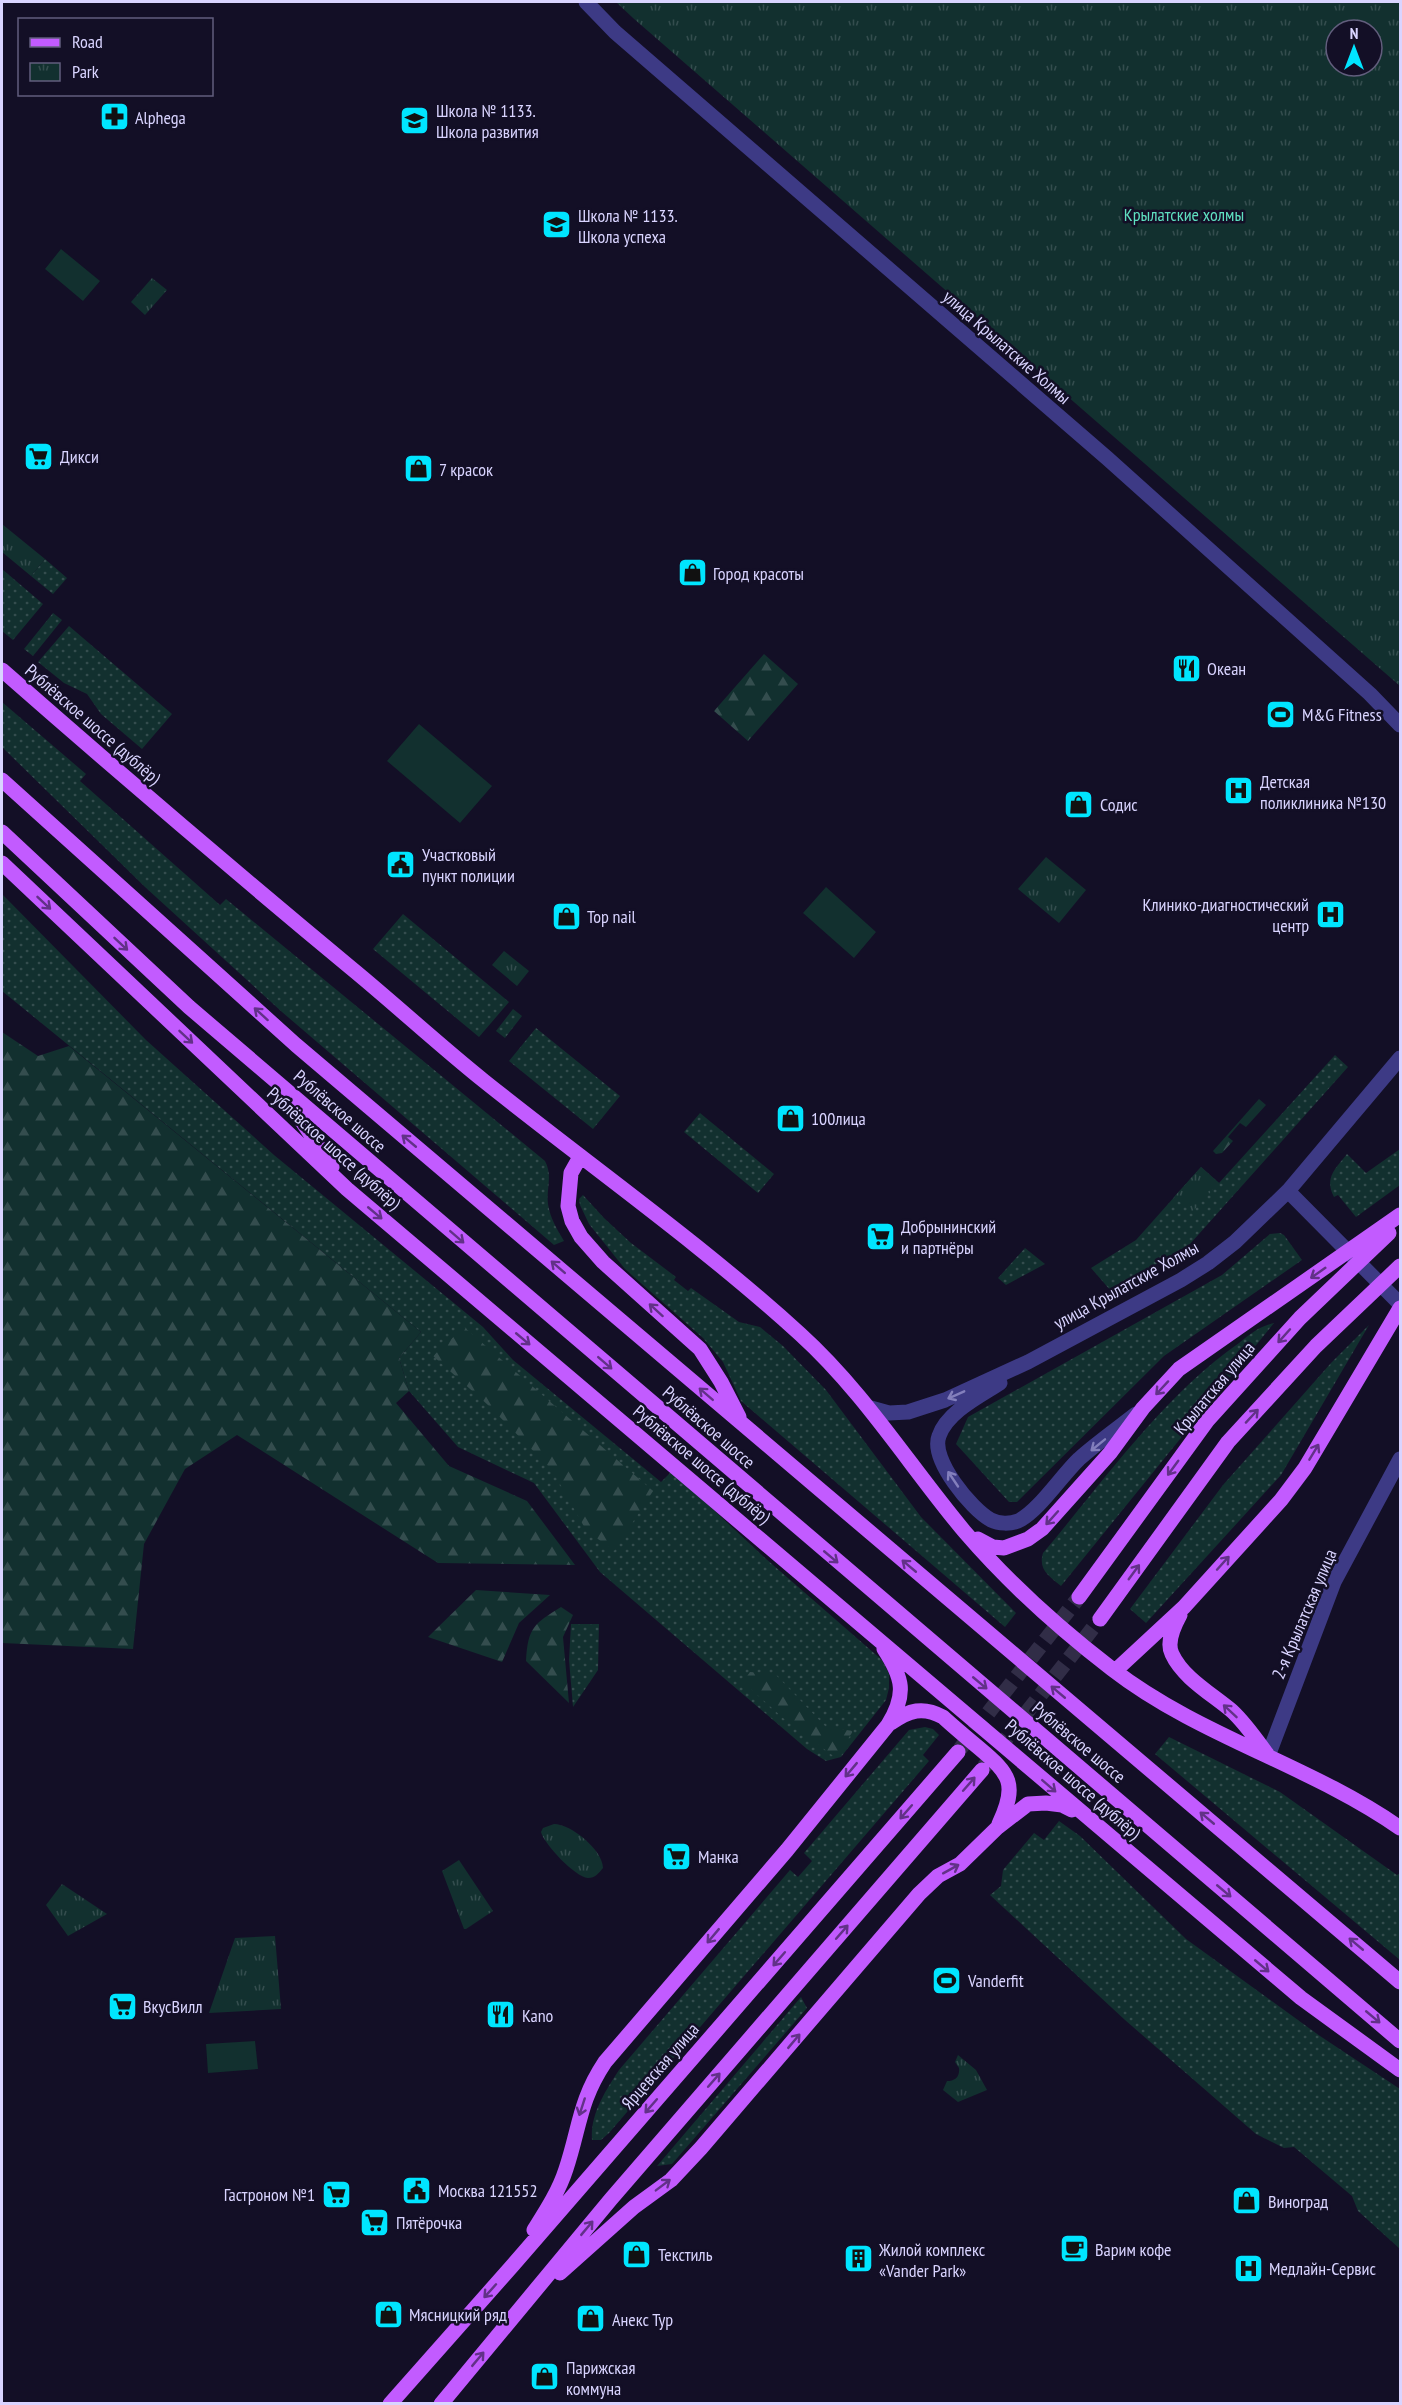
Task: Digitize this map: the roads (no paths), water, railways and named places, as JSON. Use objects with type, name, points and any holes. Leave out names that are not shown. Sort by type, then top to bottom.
[{"type":"main road","name":"Рублёвское шоссе (дублёр)","points":[[2,670],[141,792],[480,1077],[677,1232],[799,1333],[839,1372],[871,1408],[965,1532],[1034,1602],[1115,1671],[1165,1705],[1349,1796],[1401,1828]]},
{"type":"main road","name":"Рублёвское шоссе","points":[[2,780],[296,1045],[1401,1982]]},
{"type":"main road","name":"Рублёвское шоссе","points":[[2,832],[189,1007],[1401,2041]]},
{"type":"main road","name":"Рублёвское шоссе (дублёр)","points":[[2,863],[346,1189],[1301,1998],[1401,2070]]},
{"type":"main road","points":[[276,1082],[346,1189]]},
{"type":"main road","points":[[580,1157],[571,1173],[568,1206],[572,1221],[581,1237],[603,1262],[700,1349],[721,1382],[733,1408],[750,1432]]},
{"type":"main road","points":[[965,1532],[993,1547],[1004,1548],[1028,1539],[1042,1529],[1095,1470],[1143,1408],[1179,1369],[1245,1326],[1401,1215]]},
{"type":"main road","name":"Крылатская улица","points":[[1079,1597],[1207,1421],[1300,1318],[1401,1222]]},
{"type":"main road","points":[[1100,1619],[1228,1442],[1316,1346],[1401,1266]]},
{"type":"main road","points":[[1115,1671],[1184,1607],[1281,1500],[1305,1468],[1401,1306]]},
{"type":"main road","points":[[1184,1607],[1173,1627],[1171,1653],[1183,1670],[1233,1713],[1268,1756]]},
{"type":"main road","points":[[513,2265],[554,2197],[566,2169],[582,2106],[591,2083],[605,2062],[772,1868],[888,1725],[899,1704],[901,1689],[893,1663],[876,1636]]},
{"type":"main road","points":[[888,1725],[909,1712],[933,1711],[1001,1766],[1007,1779],[1009,1797],[998,1827]]},
{"type":"main road","name":"Ярцевская улица","points":[[390,2403],[513,2265],[958,1752]]},
{"type":"main road","points":[[441,2403],[611,2199],[982,1770]]},
{"type":"main road","points":[[523,2305],[634,2207],[671,2180],[761,2081],[919,1894],[938,1876],[960,1864],[998,1827],[1028,1804],[1062,1805],[1083,1815]]},
{"type":"main road","points":[[404,2387],[402,2397],[404,2403]]},
{"type":"street","name":"улица Крылатские Холмы","points":[[586,2],[615,32],[1107,458],[1370,694],[1401,725]]},
{"type":"street","name":"улица Крылатские Холмы","points":[[871,1408],[889,1413],[923,1409],[1029,1362],[1190,1274],[1235,1242],[1288,1191],[1401,1058]]},
{"type":"street","points":[[1288,1191],[1401,1306]]},
{"type":"street","points":[[1029,1362],[944,1424],[936,1444],[940,1459],[955,1483],[993,1522],[1005,1524],[1017,1521],[1029,1514],[1080,1459],[1143,1408]]},
{"type":"street","name":"2-я Крылатская улица","points":[[1268,1756],[1334,1582],[1401,1459]]},
{"type":"tunnel","points":[[960,1749],[1079,1597]]},
{"type":"tunnel","points":[[984,1767],[1100,1619]]},
{"type":"place","name":"Alphega","points":[[114,117]]},
{"type":"place","name":"Школа № 1133. Школа развития","points":[[415,120]]},
{"type":"place","name":"Школа № 1133. Школа успеха","points":[[557,225]]},
{"type":"place","name":"Дикси","points":[[39,456]]},
{"type":"place","name":"7 красок","points":[[418,469]]},
{"type":"place","name":"Город красоты","points":[[692,573]]},
{"type":"place","name":"Океан","points":[[1186,668]]},
{"type":"place","name":"M&G Fitness","points":[[1281,714]]},
{"type":"place","name":"Детская поликлиника №130","points":[[1239,791]]},
{"type":"place","name":"Содис","points":[[1079,804]]},
{"type":"place","name":"Участковый пункт полиции","points":[[401,864]]},
{"type":"place","name":"Клинико-диагностический центр","points":[[1330,914]]},
{"type":"place","name":"Top nail","points":[[566,916]]},
{"type":"place","name":"100лица","points":[[790,1118]]},
{"type":"place","name":"Добрынинский и партнёры","points":[[880,1236]]},
{"type":"place","name":"Манка","points":[[677,1856]]},
{"type":"place","name":"Vanderfit","points":[[947,1980]]},
{"type":"place","name":"ВкусВилл","points":[[122,2006]]},
{"type":"place","name":"Kano","points":[[501,2015]]},
{"type":"place","name":"Москва 121552","points":[[417,2190]]},
{"type":"place","name":"Гастроном №1","points":[[336,2194]]},
{"type":"place","name":"Виноград","points":[[1247,2201]]},
{"type":"place","name":"Пятёрочка","points":[[375,2222]]},
{"type":"place","name":"Варим кофе","points":[[1074,2249]]},
{"type":"place","name":"Текстиль","points":[[637,2254]]},
{"type":"place","name":"Жилой комплекс «Vander Park»","points":[[858,2259]]},
{"type":"place","name":"Медлайн-Сервис","points":[[1248,2268]]},
{"type":"place","name":"Мясницкий ряд","points":[[388,2314]]},
{"type":"place","name":"Анекс Тур","points":[[591,2319]]},
{"type":"place","name":"Парижская коммуна","points":[[545,2377]]},
{"type":"park label","name":"Крылатские холмы","points":[[1184,214]]}]
